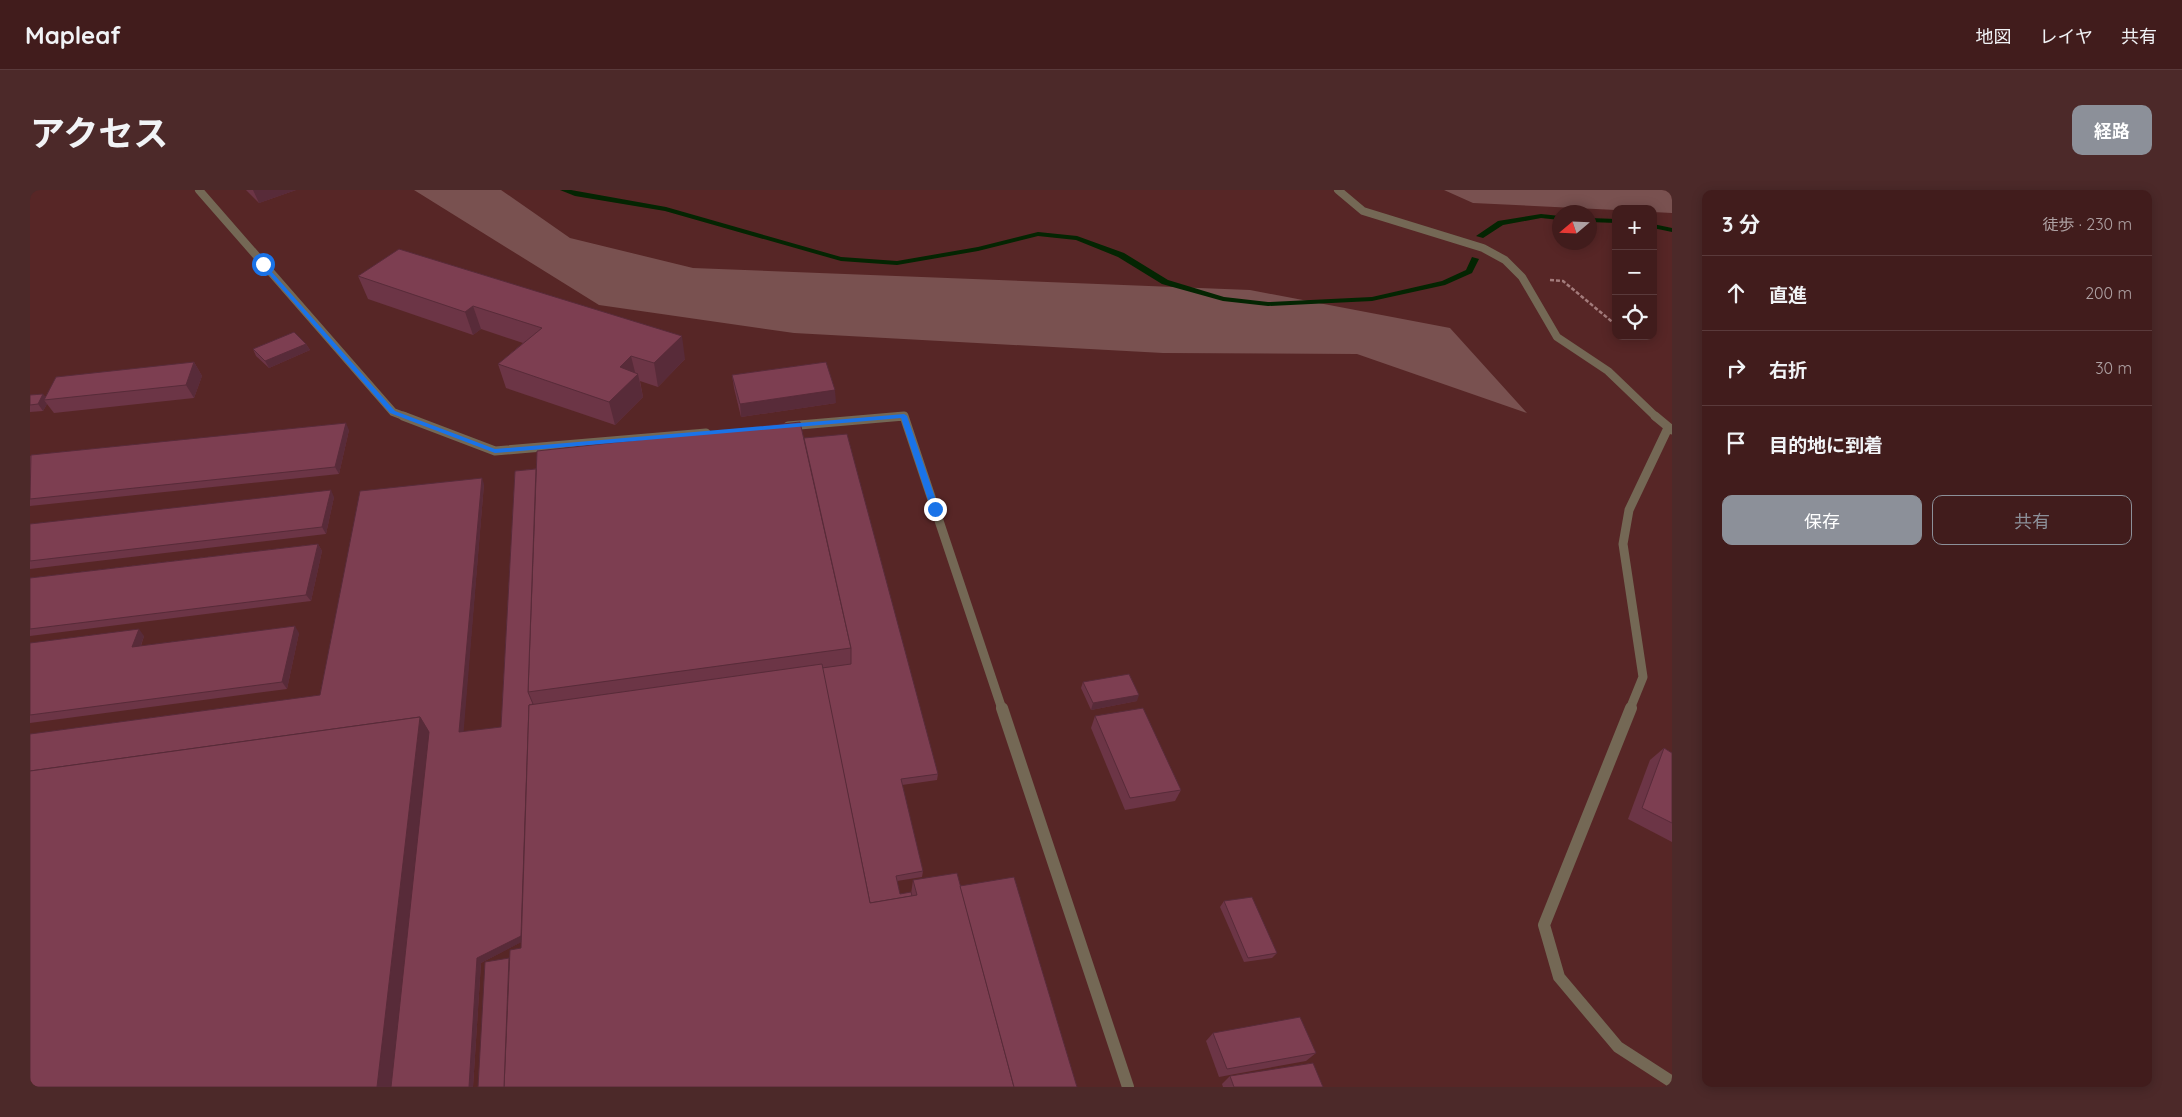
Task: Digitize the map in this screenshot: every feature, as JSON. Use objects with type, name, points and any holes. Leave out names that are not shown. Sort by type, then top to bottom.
[{"type":"street","points":[[199,190],[393,412],[495,451],[719,432]]},
{"type":"street","points":[[1338,190],[1363,211],[1483,248],[1505,260],[1522,277],[1557,337],[1608,371],[1670,429],[1629,510],[1623,544],[1630,599],[1644,677],[1544,925],[1559,977],[1618,1047],[1672,1082]]},
{"type":"street","points":[[777,427],[904,416],[1128,1087]]},
{"type":"path","points":[[1522,277],[1563,282],[1612,322]]},
{"type":"shaded area","points":[[414,190],[501,190],[570,238],[693,268],[1250,290],[1450,328],[1527,413],[1357,354],[1163,353],[794,333],[599,305]]},
{"type":"shaded area","points":[[1444,190],[1672,190],[1672,213],[1657,212],[1657,205],[1612,205],[1612,210],[1597,209],[1597,205],[1552,205],[1552,207],[1473,203]]},
{"type":"building","points":[[399,249],[682,336],[654,363],[631,356],[620,367],[638,374],[609,402],[498,364],[542,328],[473,306],[465,312],[358,276]]},
{"type":"building","points":[[294,332],[306,344],[265,361],[253,349]]},
{"type":"building","points":[[194,362],[186,385],[44,400],[56,377]]},
{"type":"building","points":[[826,362],[835,390],[740,404],[732,375]]},
{"type":"building","points":[[43,394],[38,404],[30,405],[30,395]]},
{"type":"building","points":[[800,422],[851,648],[528,692],[537,451]]},
{"type":"building","points":[[346,423],[335,467],[30,499],[31,455]]},
{"type":"building","points":[[847,434],[938,774],[901,779],[923,871],[896,876],[900,894],[911,892],[912,896],[870,903],[822,668],[851,664],[851,648],[804,438]]},
{"type":"building","points":[[536,469],[528,692],[533,704],[529,705],[521,936],[477,958],[469,1087],[391,1087],[429,732],[420,717],[30,771],[30,734],[320,695],[360,491],[482,478],[459,732],[501,727],[515,471]]},
{"type":"building","points":[[331,490],[322,527],[30,561],[30,524]]},
{"type":"building","points":[[318,544],[306,595],[30,629],[30,578]]},
{"type":"building","points":[[295,626],[282,682],[30,715],[30,643],[139,629],[132,647]]},
{"type":"building","points":[[822,664],[870,903],[917,895],[913,880],[957,873],[1014,1087],[504,1087],[510,950],[521,948],[529,705]]},
{"type":"building","points":[[1129,674],[1139,695],[1093,703],[1083,682]]},
{"type":"building","points":[[1143,708],[1181,790],[1130,798],[1095,716]]},
{"type":"building","points":[[420,717],[377,1087],[30,1087],[30,771]]},
{"type":"building","points":[[1664,748],[1672,753],[1672,823],[1642,808]]},
{"type":"building","points":[[1014,877],[1077,1087],[1014,1087],[960,886]]},
{"type":"building","points":[[1252,897],[1277,953],[1248,958],[1224,901]]},
{"type":"building","points":[[509,958],[504,1087],[478,1087],[485,962]]},
{"type":"building","points":[[1300,1017],[1316,1053],[1227,1069],[1213,1033]]},
{"type":"building","points":[[1313,1063],[1323,1087],[1234,1087],[1230,1076]]},
{"type":"waterway","points":[[564,190],[575,194],[666,209],[841,259],[897,263],[978,249],[1038,234],[1077,238],[1121,255],[1165,282],[1223,299],[1268,304],[1372,299],[1445,283],[1469,271],[1475,259]]},
{"type":"waterway","points":[[1480,236],[1501,223],[1541,216],[1552,217]]},
{"type":"waterway","points":[[1597,220],[1612,221]]},
{"type":"waterway","points":[[1657,227],[1672,230]]},
{"type":"route","points":[[263,264],[393,412],[495,451],[904,416],[935,509]]}]
